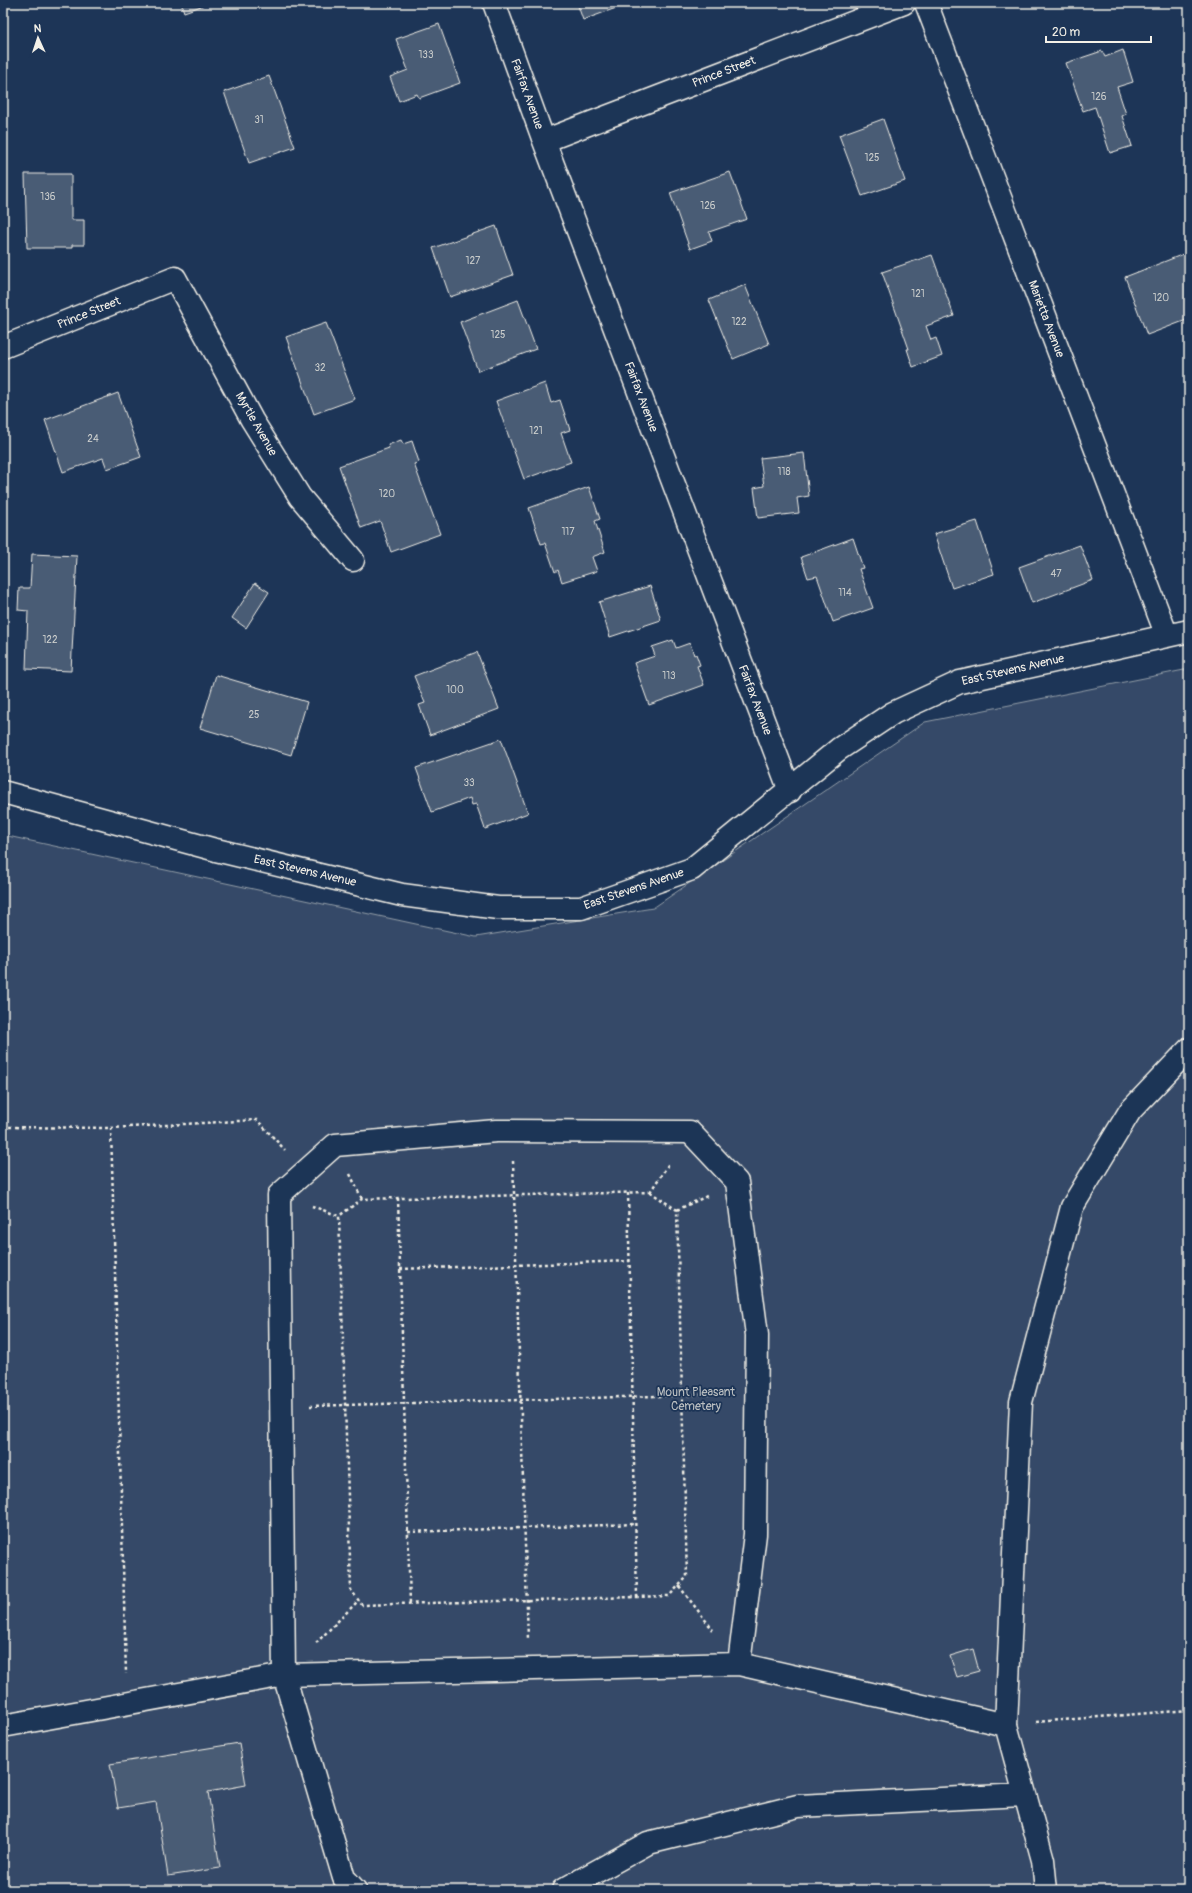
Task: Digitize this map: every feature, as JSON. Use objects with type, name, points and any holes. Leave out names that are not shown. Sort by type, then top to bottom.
[{"type":"street","name":"Fairfax Avenue","points":[[494,3],[544,141],[790,791]]},
{"type":"street","name":"Prince Street","points":[[544,141],[904,3]]},
{"type":"street","name":"Marietta Avenue","points":[[926,3],[1167,636]]},
{"type":"street","name":"Prince Street","points":[[3,347],[176,278]]},
{"type":"street","name":"Myrtle Avenue","points":[[176,278],[252,420],[300,497],[354,560]]},
{"type":"street","name":"East Stevens Avenue","points":[[3,792],[216,850],[395,893],[498,908],[581,908],[692,869],[790,791],[839,749],[893,713],[960,682],[1189,631]]},
{"type":"street","points":[[1046,1890],[1043,1860],[1006,1724],[1022,1402],[1072,1207],[1130,1111],[1189,1049]]},
{"type":"street","points":[[355,1890],[344,1878],[284,1675],[279,1195],[335,1145],[496,1131],[690,1132],[737,1182],[757,1335],[755,1534],[739,1664]]},
{"type":"street","points":[[3,1726],[284,1675],[739,1664],[1006,1724]]},
{"type":"street","points":[[563,1890],[648,1843],[798,1806],[1025,1795]]},
{"type":"path","points":[[3,1127],[111,1128],[257,1120],[306,1171]]},
{"type":"path","points":[[111,1128],[127,1703]]},
{"type":"path","points":[[512,1131],[528,1668]]},
{"type":"path","points":[[650,1192],[677,1210],[687,1577],[669,1596],[362,1606],[351,1590],[339,1216],[362,1199],[628,1193],[650,1192]]},
{"type":"path","points":[[628,1193],[637,1598]]},
{"type":"path","points":[[398,1198],[410,1604]]},
{"type":"path","points":[[400,1269],[630,1261]]},
{"type":"path","points":[[281,1407],[346,1404],[756,1394]]},
{"type":"path","points":[[408,1532],[636,1524]]},
{"type":"path","points":[[679,1586],[739,1664]]},
{"type":"path","points":[[284,1675],[359,1600]]},
{"type":"path","points":[[1006,1724],[1189,1710]]},
{"type":"green space","name":"Mount Pleasant Cemetery","points":[[1189,669],[1189,1890],[3,1890],[3,835],[476,937],[653,908],[925,722]]},
{"type":"building","points":[[181,3],[210,3],[184,12]]},
{"type":"building","points":[[577,3],[630,3],[583,20]]},
{"type":"building","points":[[439,24],[460,83],[419,98],[417,94],[399,101],[390,77],[408,70],[396,39]]},
{"type":"building","points":[[1123,50],[1133,82],[1117,87],[1126,114],[1122,116],[1132,146],[1110,153],[1095,107],[1083,111],[1066,63],[1102,51],[1105,57]]},
{"type":"building","points":[[269,76],[295,147],[249,163],[224,92]]},
{"type":"building","points":[[883,119],[905,181],[862,196],[839,135]]},
{"type":"building","points":[[730,172],[747,219],[709,232],[712,241],[690,249],[670,193]]},
{"type":"building","points":[[25,174],[71,174],[71,220],[84,220],[84,245],[72,245],[72,248],[27,248]]},
{"type":"building","points":[[496,226],[513,275],[450,297],[433,248]]},
{"type":"building","points":[[1189,252],[1189,319],[1147,335],[1125,277]]},
{"type":"building","points":[[932,255],[954,316],[926,326],[931,340],[936,338],[942,356],[913,367],[907,349],[909,349],[882,272]]},
{"type":"building","points":[[745,285],[769,344],[733,359],[709,300]]},
{"type":"building","points":[[518,300],[536,349],[478,371],[460,322]]},
{"type":"building","points":[[326,323],[355,399],[314,414],[286,337]]},
{"type":"building","points":[[545,383],[551,403],[560,400],[570,430],[561,433],[571,462],[524,479],[496,401]]},
{"type":"building","points":[[118,393],[141,457],[107,469],[103,458],[63,472],[45,420]]},
{"type":"building","points":[[401,440],[403,444],[412,441],[419,462],[414,464],[440,534],[391,552],[380,521],[361,528],[339,466],[389,448],[388,445]]},
{"type":"building","points":[[804,453],[809,496],[797,498],[799,513],[758,518],[754,488],[764,486],[760,458]]},
{"type":"building","points":[[589,487],[600,519],[595,521],[605,552],[592,557],[597,571],[562,582],[558,570],[555,572],[545,543],[541,544],[529,508]]},
{"type":"building","points":[[977,521],[994,574],[952,588],[934,534]]},
{"type":"building","points":[[853,538],[863,568],[859,569],[873,608],[833,622],[817,576],[808,578],[801,557]]},
{"type":"building","points":[[1080,545],[1093,580],[1032,603],[1019,567]]},
{"type":"building","points":[[32,554],[77,556],[71,671],[26,669],[28,611],[18,610],[19,588],[30,588]]},
{"type":"building","points":[[255,583],[269,592],[246,628],[232,618]]},
{"type":"building","points":[[650,586],[661,620],[610,637],[599,602]]},
{"type":"building","points":[[673,640],[676,648],[690,643],[694,655],[696,654],[700,665],[697,666],[704,685],[649,705],[634,663],[655,656],[652,647]]},
{"type":"building","points":[[477,652],[499,709],[430,735],[419,705],[425,703],[414,676]]},
{"type":"building","points":[[216,675],[307,702],[291,755],[200,728]]},
{"type":"building","points":[[501,739],[528,813],[485,829],[476,804],[472,805],[470,798],[432,812],[416,768]]},
{"type":"building","points":[[973,1649],[979,1671],[957,1677],[950,1656]]},
{"type":"building","points":[[239,1743],[246,1785],[208,1792],[220,1868],[168,1876],[156,1802],[118,1808],[110,1764]]}]
